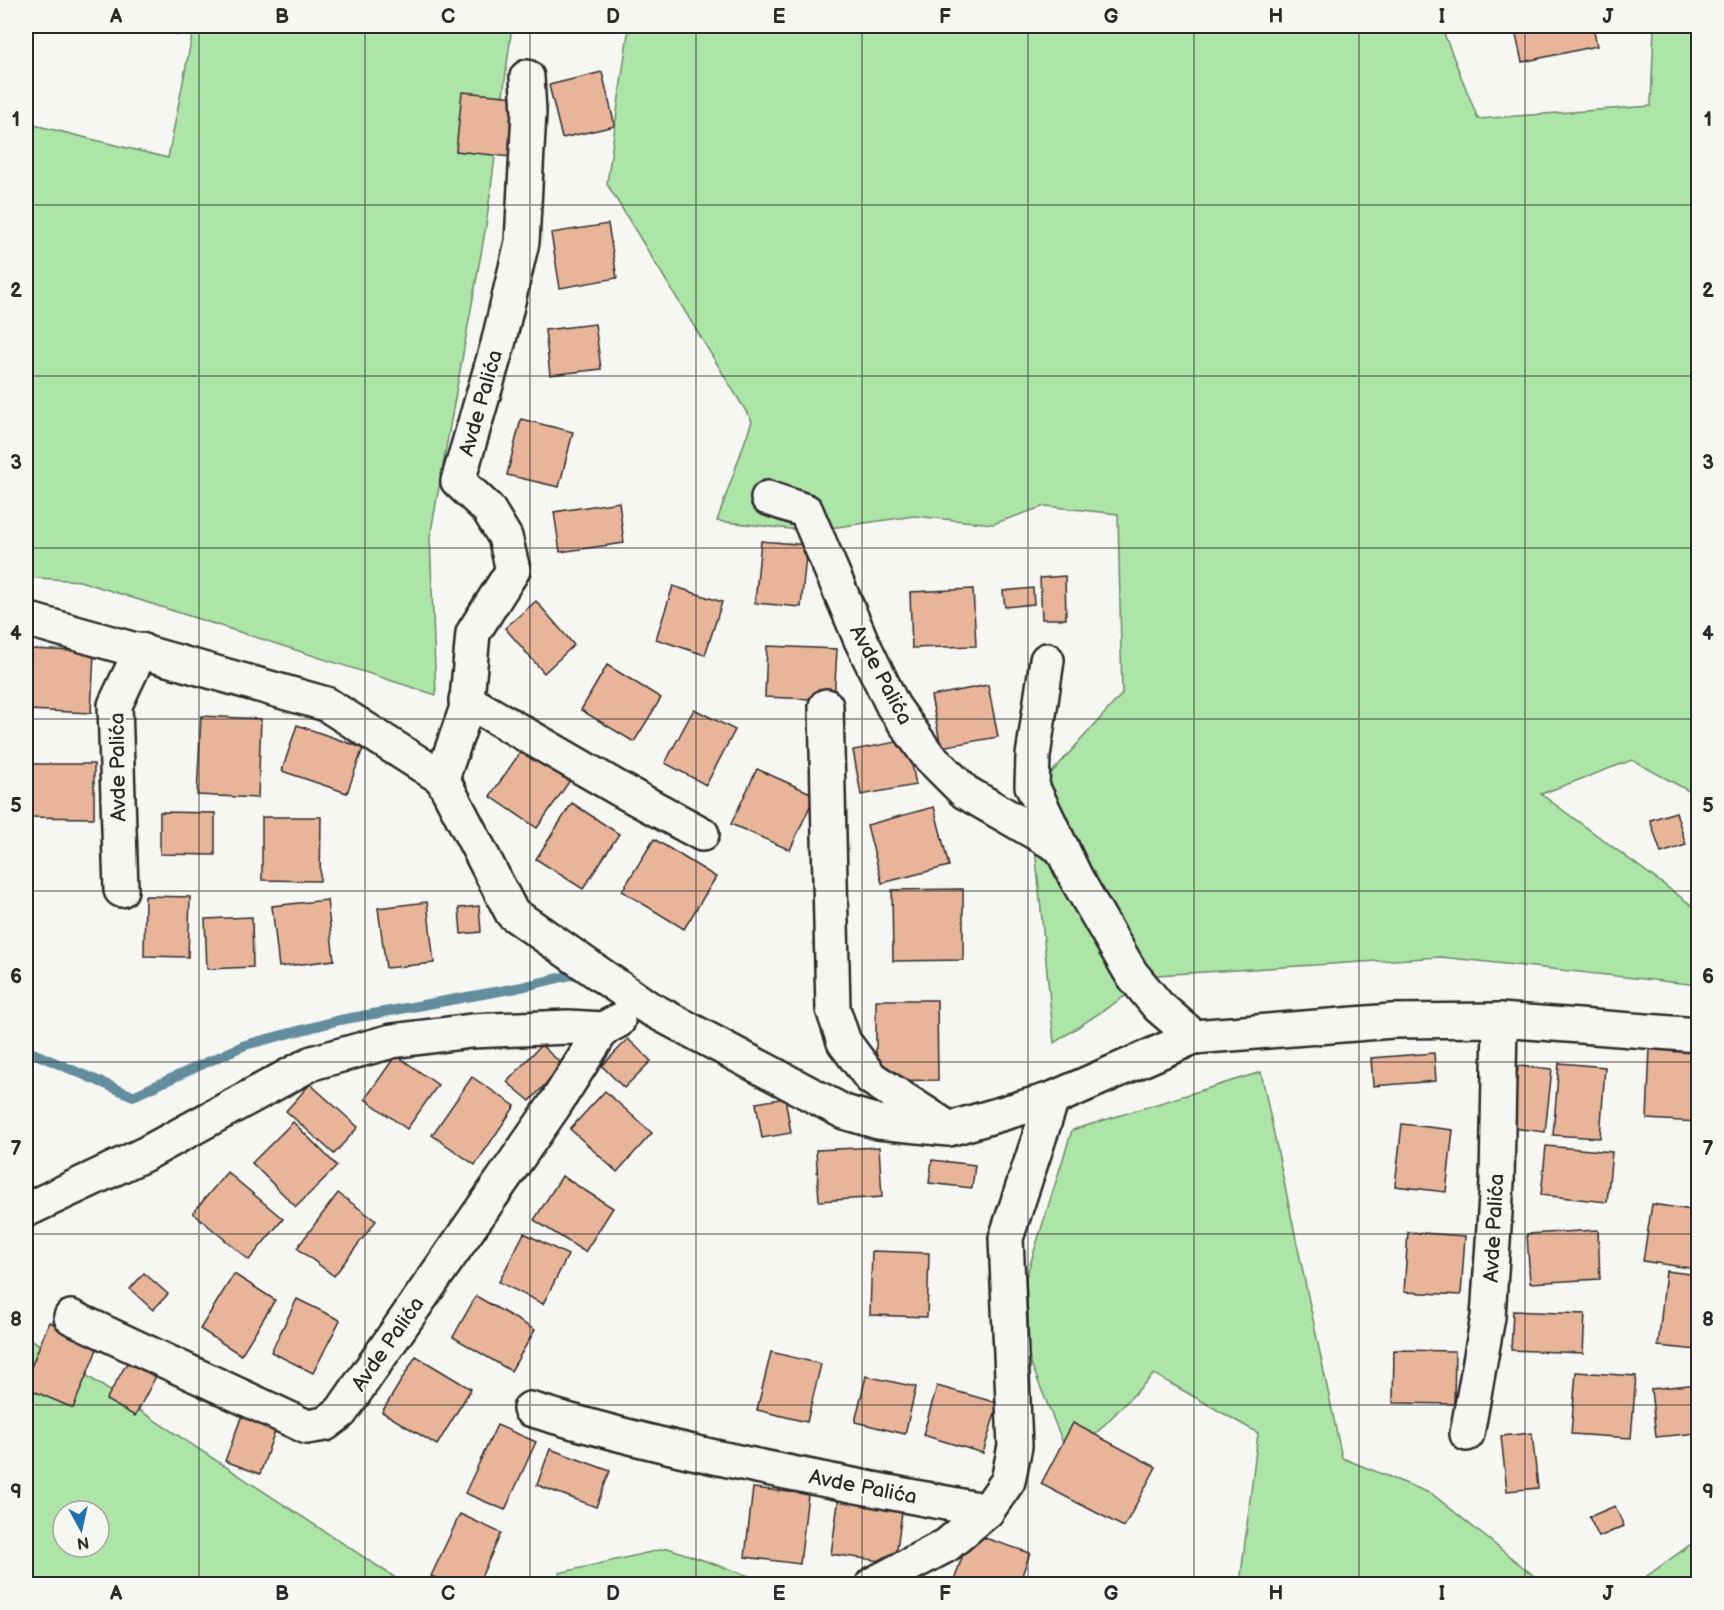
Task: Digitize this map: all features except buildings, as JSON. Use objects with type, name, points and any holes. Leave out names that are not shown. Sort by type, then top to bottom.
[{"type":"street","name":"Avde Palića","points":[[442,778],[466,710],[473,633],[513,570],[505,537],[488,508],[458,481],[498,344],[522,242],[530,112],[527,77]]},
{"type":"street","name":"Avde Palića","points":[[768,498],[806,511],[861,640],[893,706],[927,754],[965,792],[1062,848]]},
{"type":"street","points":[[26,619],[326,704],[442,778],[512,913],[647,1007],[844,1112],[878,1122],[949,1129],[1052,1099],[1194,1037],[1392,1021],[1500,1020],[1698,1035]]},
{"type":"street","name":"Avde Palića","points":[[121,890],[115,705],[141,650]]},
{"type":"street","points":[[1047,660],[1033,756],[1032,786],[1076,878],[1131,973],[1158,1006],[1194,1037]]},
{"type":"street","points":[[466,700],[702,834]]},
{"type":"street","points":[[826,706],[832,1009],[844,1042],[871,1078],[949,1129]]},
{"type":"street","points":[[26,1210],[145,1154],[312,1063],[392,1041],[471,1031],[568,1027],[603,1029],[647,1007]]},
{"type":"street","name":"Avde Palića","points":[[1467,1434],[1488,1317],[1497,1182],[1500,1020]]},
{"type":"street","name":"Avde Palića","points":[[71,1317],[307,1427],[326,1424],[342,1412],[554,1106],[603,1029]]},
{"type":"street","points":[[873,1584],[947,1545],[987,1511],[1008,1481],[1015,1446],[1006,1238],[1052,1099]]},
{"type":"street","name":"Avde Palića","points":[[530,1409],[613,1434],[767,1468],[987,1511]]},
{"type":"green space","points":[[194,26],[512,26],[486,226],[430,537],[436,695],[80,581],[26,577],[26,123],[168,158]]},
{"type":"green space","points":[[629,26],[1441,26],[1478,119],[1651,106],[1654,26],[1698,26],[1698,796],[1632,760],[1541,794],[1698,910],[1698,985],[1441,957],[1157,975],[1054,1043],[1030,797],[1122,694],[1118,514],[1045,506],[993,524],[914,516],[809,531],[717,521],[752,421],[607,184]]},
{"type":"green space","points":[[1261,1072],[1342,1458],[1432,1494],[1544,1584],[1240,1584],[1258,1433],[1154,1374],[1070,1460],[1013,1319],[1072,1130]]},
{"type":"green space","points":[[26,1336],[405,1584],[26,1584]]},
{"type":"green space","points":[[1698,1539],[1698,1584],[1636,1584]]},
{"type":"green space","points":[[668,1548],[772,1584],[564,1584],[559,1573]]},
{"type":"waterway","points":[[26,1050],[133,1096],[245,1045],[340,1020],[517,988],[584,972]]}]
